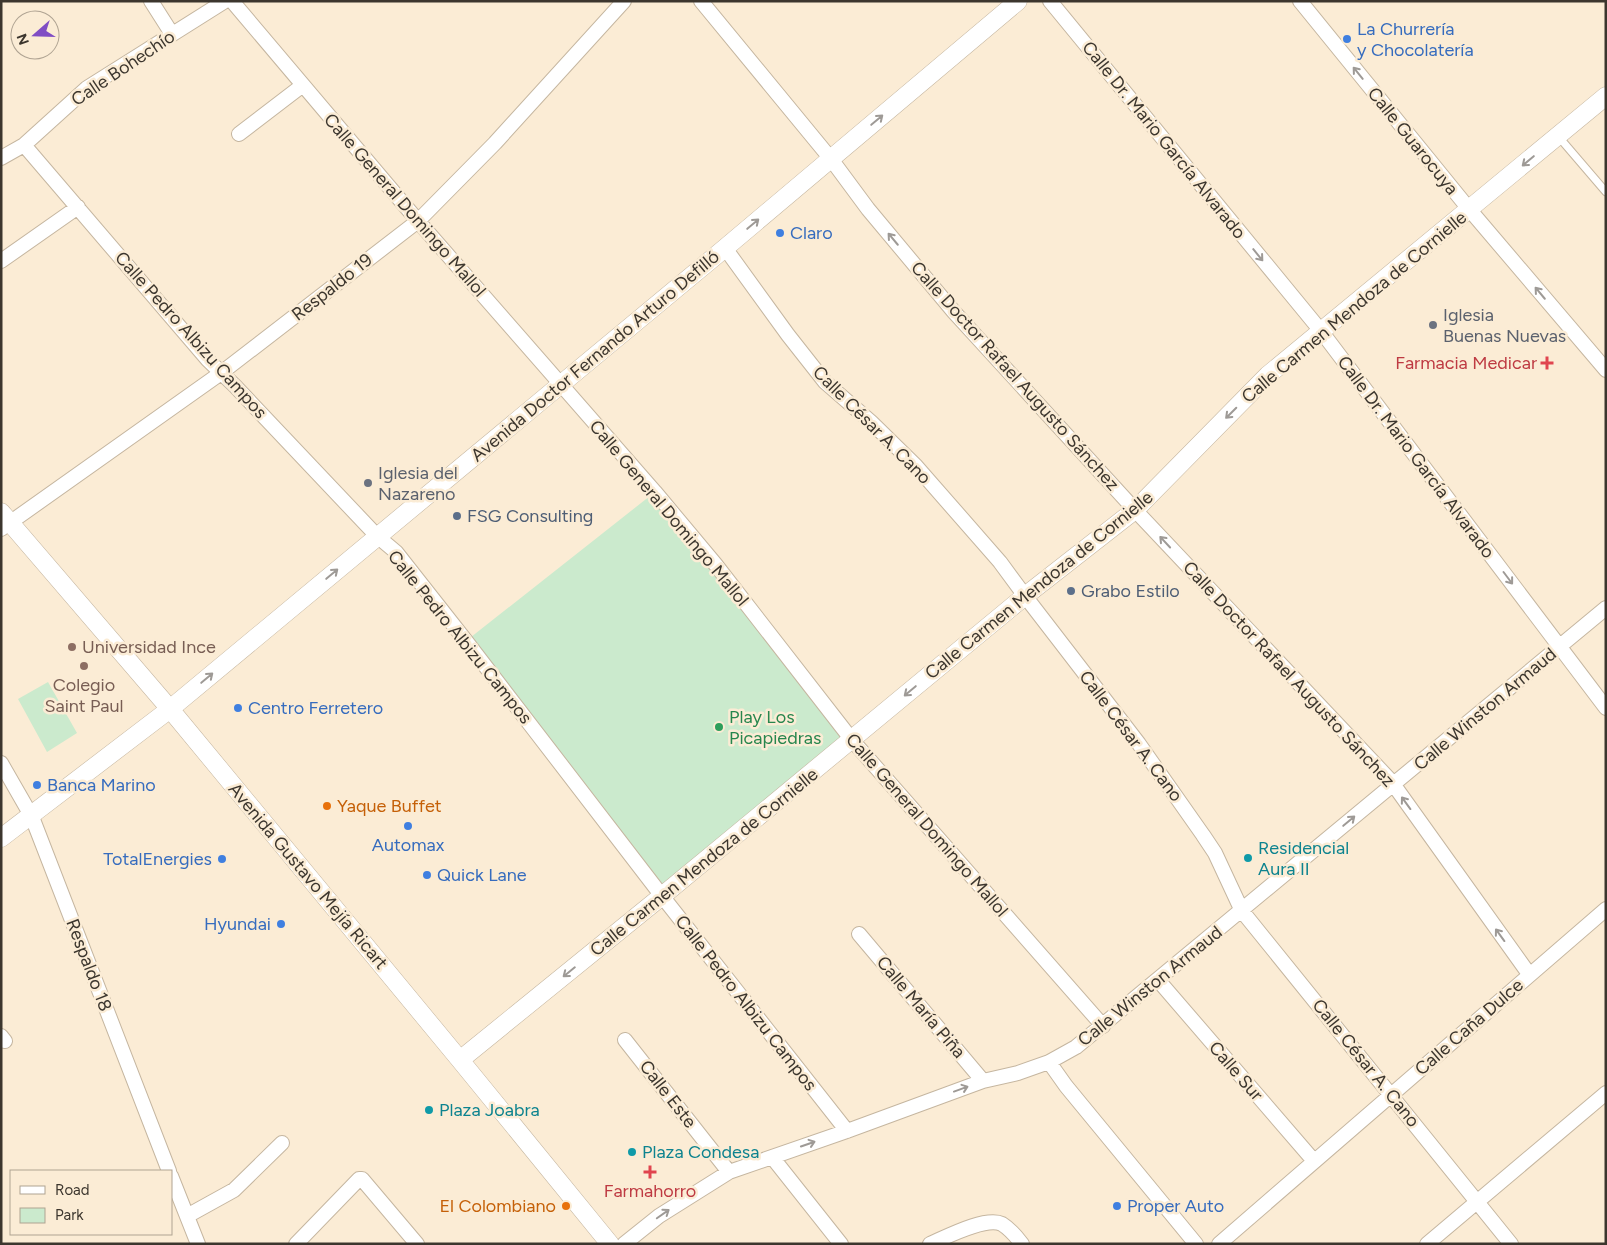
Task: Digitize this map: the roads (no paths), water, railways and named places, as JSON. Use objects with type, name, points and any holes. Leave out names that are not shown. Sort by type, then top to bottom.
[{"type":"street","points":[[151,1],[172,34]]},
{"type":"street","name":"Calle Bohechío","points":[[1,158],[24,145],[87,88],[225,1]]},
{"type":"street","name":"Calle General Domingo Mallol","points":[[232,1],[418,221],[655,492],[716,565],[852,740],[1103,1026]]},
{"type":"street","name":"Respaldo 19","points":[[4,521],[221,373],[418,221],[495,142],[624,1]]},
{"type":"street","name":"Calle Doctor Rafael Augusto Sánchez","points":[[701,1],[831,159],[868,209],[954,312],[1135,510],[1393,785],[1529,974]]},
{"type":"street","name":"Avenida Doctor Fernando Arturo Defilló","points":[[1,838],[170,709],[725,248],[1018,1]]},
{"type":"street","name":"Calle Dr. Mario García Alvarado","points":[[1050,1],[1321,332],[1606,708]]},
{"type":"street","name":"Calle Guarocuya","points":[[1300,1],[1469,209],[1606,370]]},
{"type":"street","points":[[239,134],[303,85]]},
{"type":"street","name":"Calle Carmen Mendoza de Cornielle","points":[[460,1060],[1025,596],[1135,510],[1268,375],[1606,96]]},
{"type":"street","name":"Calle Pedro Albizu Campos","points":[[24,145],[221,373],[377,536],[396,552],[662,896],[847,1131]]},
{"type":"street","points":[[1,261],[78,207]]},
{"type":"street","name":"Calle César A. Cano","points":[[725,248],[825,382],[871,422],[916,466],[1000,562],[1139,744],[1203,835],[1215,853],[1242,911],[1392,1094],[1511,1244]]},
{"type":"street","name":"Avenida Gustavo Mejía Ricart","points":[[4,521],[170,709],[610,1244]]},
{"type":"street","name":"Calle Winston Armaud","points":[[624,1244],[659,1216],[729,1172],[983,1081],[1018,1073],[1049,1062],[1076,1047],[1606,608]]},
{"type":"street","name":"Respaldo 18","points":[[1,763],[32,816],[170,1170]]},
{"type":"street","name":"Calle Caña Dulce","points":[[1219,1244],[1606,909]]},
{"type":"street","name":"Calle María Piña","points":[[858,934],[983,1081]]},
{"type":"street","name":"Calle Sur","points":[[1158,980],[1314,1161]]},
{"type":"street","name":"Calle Este","points":[[625,1040],[729,1172]]},
{"type":"street","points":[[1049,1062],[1066,1086],[1196,1244]]},
{"type":"street","points":[[1426,1244],[1606,1093]]},
{"type":"street","points":[[187,1216],[234,1190],[282,1143]]},
{"type":"street","points":[[772,1156],[841,1244]]},
{"type":"street","points":[[172,1178],[198,1244]]},
{"type":"street","points":[[296,1244],[357,1180],[362,1179],[416,1244]]},
{"type":"street","points":[[930,1244],[980,1224],[993,1222],[1001,1223],[1022,1244]]},
{"type":"lane","points":[[1557,136],[1606,192]]},
{"type":"place","name":"La Churrería y Chocolatería","points":[[1347,39]]},
{"type":"place","name":"Claro","points":[[780,233]]},
{"type":"place","name":"Iglesia Buenas Nuevas","points":[[1433,325]]},
{"type":"place","name":"Farmacia Medicar","points":[[1547,363]]},
{"type":"place","name":"Iglesia del Nazareno","points":[[368,483]]},
{"type":"place","name":"FSG Consulting","points":[[457,516]]},
{"type":"place","name":"Grabo Estilo","points":[[1071,591]]},
{"type":"place","name":"Universidad Ince","points":[[72,647]]},
{"type":"place","name":"Colegio Saint Paul","points":[[84,666]]},
{"type":"place","name":"Centro Ferretero","points":[[238,708]]},
{"type":"place","name":"Play Los Picapiedras","points":[[719,727]]},
{"type":"place","name":"Banca Marino","points":[[37,785]]},
{"type":"place","name":"Yaque Buffet","points":[[327,806]]},
{"type":"place","name":"Automax","points":[[408,826]]},
{"type":"place","name":"Residencial Aura II","points":[[1248,858]]},
{"type":"place","name":"TotalEnergies","points":[[222,859]]},
{"type":"place","name":"Quick Lane","points":[[427,875]]},
{"type":"place","name":"Hyundai","points":[[281,924]]},
{"type":"place","name":"Plaza Joabra","points":[[429,1110]]},
{"type":"place","name":"Plaza Condesa","points":[[632,1152]]},
{"type":"place","name":"Farmahorro","points":[[650,1172]]},
{"type":"place","name":"El Colombiano","points":[[566,1206]]},
{"type":"place","name":"Proper Auto","points":[[1117,1206]]}]
